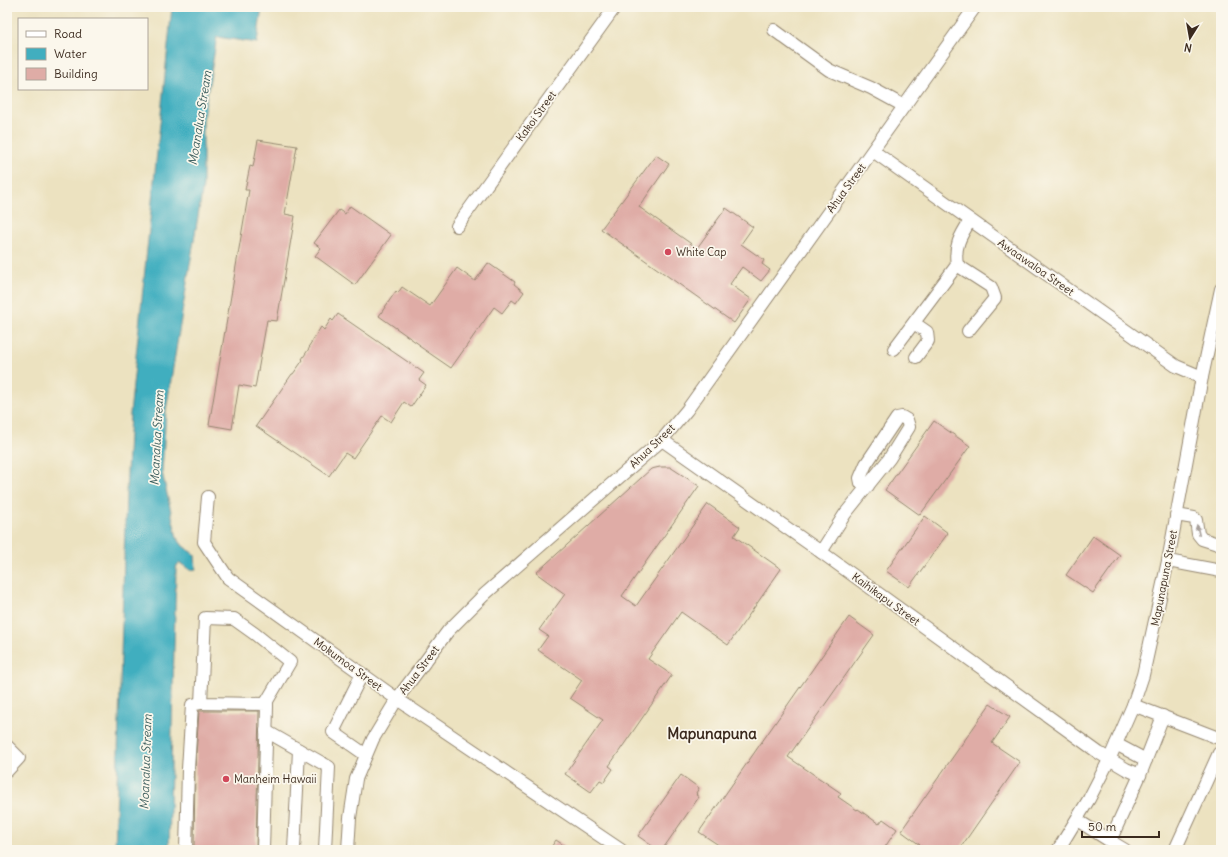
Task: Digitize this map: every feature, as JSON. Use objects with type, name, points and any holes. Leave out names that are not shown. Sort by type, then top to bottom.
[{"type":"street","name":"Kakoi Street","points":[[458,226],[615,7]]},
{"type":"street","name":"Ahua Street","points":[[348,850],[350,818],[356,779],[373,739],[397,699],[448,631],[485,594],[662,440],[687,410],[975,7]]},
{"type":"street","points":[[774,30],[829,70],[871,88],[904,106]]},
{"type":"street","name":"Awaawaloa Street","points":[[873,151],[1176,366],[1202,377]]},
{"type":"street","points":[[894,349],[957,265],[955,253],[961,234],[970,221]]},
{"type":"street","points":[[957,265],[991,287],[995,298],[968,332]]},
{"type":"street","name":"Mapunapuna Street","points":[[1058,850],[1089,799],[1109,760],[1133,705],[1143,675],[1168,561],[1202,377],[1221,288]]},
{"type":"street","points":[[914,323],[927,332],[928,341],[916,357]]},
{"type":"street","points":[[821,552],[845,514],[868,486],[889,459],[909,427],[907,420],[902,417],[897,418],[863,471],[860,478],[861,483],[868,486]]},
{"type":"street","name":"Kaihikapu Street","points":[[662,440],[821,552],[1109,760],[1140,775]]},
{"type":"street","name":"Mokumoa Street","points":[[208,497],[204,542],[228,578],[397,699],[622,850]]},
{"type":"street","points":[[1176,515],[1194,518],[1196,520],[1198,534],[1202,539],[1221,545]]},
{"type":"street","points":[[1168,561],[1221,571]]},
{"type":"street","points":[[201,702],[205,618],[234,619],[290,662],[267,701],[263,850]]},
{"type":"street","points":[[362,674],[332,732],[366,756]]},
{"type":"street","points":[[186,850],[188,769],[192,705],[201,702],[267,704]]},
{"type":"street","points":[[1133,705],[1221,739]]},
{"type":"street","points":[[1110,841],[1140,775],[1163,716]]},
{"type":"street","points":[[266,731],[329,767],[325,850]]},
{"type":"street","points":[[1116,744],[1146,760]]},
{"type":"street","points":[[7,746],[19,758],[7,771]]},
{"type":"street","points":[[294,850],[299,750]]},
{"type":"street","points":[[1175,850],[1219,753],[1221,754]]},
{"type":"street","points":[[1077,820],[1125,850]]},
{"type":"water","name":"Moanalua Stream","points":[[172,7],[262,7],[257,43],[217,37],[203,119],[203,186],[166,410],[162,472],[177,538],[183,546],[195,555],[196,569],[190,570],[180,563],[177,565],[176,569],[169,850],[115,850],[126,493],[130,414]]},
{"type":"building","points":[[258,140],[297,146],[285,214],[295,216],[277,321],[267,320],[255,388],[239,385],[232,429],[209,425],[249,190],[245,190],[250,166],[253,167]]},
{"type":"building","name":"White Cap","points":[[656,155],[669,164],[639,207],[697,248],[726,208],[753,227],[741,244],[764,260],[762,264],[770,270],[761,281],[742,267],[730,284],[751,299],[734,323],[601,229]]},
{"type":"building","points":[[350,206],[391,235],[355,285],[315,256],[321,248],[314,243],[339,210],[345,214]]},
{"type":"building","points":[[488,263],[515,282],[514,284],[524,292],[516,303],[512,300],[502,313],[494,307],[451,368],[379,316],[396,291],[398,293],[402,287],[430,306],[457,268],[475,281]]},
{"type":"building","points":[[338,314],[424,373],[419,380],[426,385],[411,407],[404,402],[391,422],[382,416],[353,458],[345,453],[329,476],[256,426],[303,360],[302,359],[310,347],[309,346],[321,327],[324,330],[331,319],[333,321]]},
{"type":"building","points":[[934,421],[970,446],[920,515],[885,490]]},
{"type":"building","points":[[670,467],[699,486],[622,596],[636,606],[708,504],[740,527],[734,536],[781,569],[728,645],[681,612],[648,659],[672,675],[609,766],[613,769],[604,782],[600,780],[591,792],[565,774],[603,720],[570,698],[582,680],[538,650],[548,636],[539,630],[565,594],[536,573],[651,469]]},
{"type":"building","points":[[925,516],[948,533],[909,587],[886,571]]},
{"type":"building","points":[[1093,536],[1120,555],[1093,593],[1066,575]]},
{"type":"building","points":[[849,617],[874,635],[788,757],[841,793],[838,797],[857,810],[858,809],[879,824],[883,819],[897,829],[883,850],[726,850],[699,832]]},
{"type":"building","points":[[990,704],[1010,717],[992,743],[1020,762],[959,850],[917,850],[920,845],[901,831]]},
{"type":"building","name":"Manheim Hawaii","points":[[199,711],[259,711],[256,850],[194,850],[195,769]]},
{"type":"building","points":[[681,775],[699,788],[696,795],[699,797],[662,850],[658,850],[638,836]]},
{"type":"building","points":[[556,840],[571,850],[549,850]]},
{"type":"place","name":"White Cap","points":[[668,252]]},
{"type":"place","name":"Manheim Hawaii","points":[[226,779]]},
{"type":"district","name":"Mapunapuna","points":[[712,734]]}]
